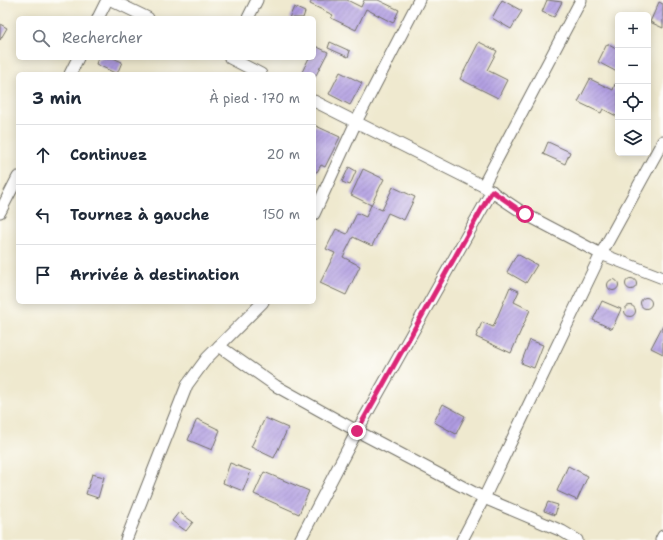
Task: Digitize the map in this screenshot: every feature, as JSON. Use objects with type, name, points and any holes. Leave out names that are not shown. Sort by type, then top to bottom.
[{"type":"street","points":[[99,16],[107,0]]},
{"type":"street","points":[[111,0],[144,16]]},
{"type":"street","points":[[249,16],[257,0]]},
{"type":"street","points":[[316,210],[356,122],[419,0]]},
{"type":"street","points":[[300,540],[487,189],[580,0]]},
{"type":"street","points":[[71,72],[77,60]]},
{"type":"street","points":[[234,60],[257,72]]},
{"type":"street","points":[[316,102],[487,189],[525,214],[601,254],[663,278]]},
{"type":"street","points":[[462,540],[484,498],[601,254],[663,141]]},
{"type":"street","points":[[0,212],[16,180]]},
{"type":"street","points":[[126,540],[187,385],[207,358],[261,304]]},
{"type":"street","points":[[219,346],[276,386],[357,431],[484,498],[562,531],[577,540]]},
{"type":"street","points":[[469,528],[469,540]]},
{"type":"street","points":[[661,540],[663,536]]},
{"type":"building","points":[[312,0],[347,0],[361,7],[364,0],[378,0],[399,10],[393,23],[366,9],[356,30],[331,18],[333,15],[310,4]]},
{"type":"building","points":[[502,0],[522,11],[511,29],[492,18]]},
{"type":"building","points":[[547,0],[562,2],[554,17],[542,12]]},
{"type":"building","points":[[659,2],[663,4],[663,28],[651,22]]},
{"type":"building","points":[[294,7],[305,12],[304,16],[290,16]]},
{"type":"building","points":[[0,24],[7,28],[0,40]]},
{"type":"building","points":[[330,42],[350,51],[348,57],[328,48]]},
{"type":"building","points":[[479,42],[497,51],[487,70],[507,80],[498,98],[460,79]]},
{"type":"building","points":[[607,44],[615,48],[615,71],[598,62]]},
{"type":"building","points":[[316,46],[328,52],[316,75],[316,72],[302,72],[308,60],[316,60]]},
{"type":"building","points":[[97,60],[118,60],[122,62],[118,72],[113,72],[96,64]]},
{"type":"building","points":[[340,72],[362,83],[350,105],[329,94]]},
{"type":"building","points":[[590,79],[613,90],[615,84],[615,115],[603,109],[601,113],[578,102]]},
{"type":"building","points":[[316,126],[340,137],[325,167],[321,165],[317,172]]},
{"type":"building","points":[[548,142],[570,152],[565,164],[543,154]]},
{"type":"building","points":[[349,167],[356,171],[350,185],[342,182]]},
{"type":"building","points":[[363,169],[384,179],[371,205],[351,195]]},
{"type":"building","points":[[393,187],[415,197],[404,220],[388,213],[372,246],[353,237],[343,257],[360,266],[346,295],[320,283],[335,253],[326,249],[336,229],[347,234],[357,213],[366,217],[371,205],[382,210]]},
{"type":"building","points":[[517,254],[537,265],[526,283],[507,272]]},
{"type":"building","points":[[629,279],[633,279],[635,280],[635,288],[629,289],[626,286],[626,282]]},
{"type":"building","points":[[611,280],[615,280],[617,281],[617,289],[611,290],[608,287],[608,283]]},
{"type":"building","points":[[510,287],[519,291],[514,302],[530,310],[511,353],[476,337],[482,322],[493,327]]},
{"type":"building","points":[[644,298],[648,298],[650,299],[650,307],[644,308],[641,305],[641,301]]},
{"type":"building","points":[[602,301],[621,309],[612,329],[593,320]]},
{"type":"building","points":[[628,306],[632,306],[634,307],[634,315],[628,316],[625,313],[625,309]]},
{"type":"building","points":[[663,325],[663,354],[651,348]]},
{"type":"building","points":[[530,340],[543,345],[534,368],[521,363]]},
{"type":"building","points":[[443,404],[465,416],[456,434],[434,422]]},
{"type":"building","points":[[265,418],[288,428],[274,458],[251,447]]},
{"type":"building","points":[[197,419],[220,430],[212,450],[188,440]]},
{"type":"building","points":[[230,463],[251,471],[243,491],[223,483]]},
{"type":"building","points":[[568,466],[588,476],[577,500],[557,491]]},
{"type":"building","points":[[264,472],[309,491],[299,514],[254,494]]},
{"type":"building","points":[[92,474],[104,477],[98,498],[86,494]]},
{"type":"building","points":[[548,502],[558,505],[555,515],[544,511]]},
{"type":"building","points":[[179,512],[193,522],[186,531],[172,521]]},
{"type":"route","points":[[357,431],[492,191],[525,214]]}]
